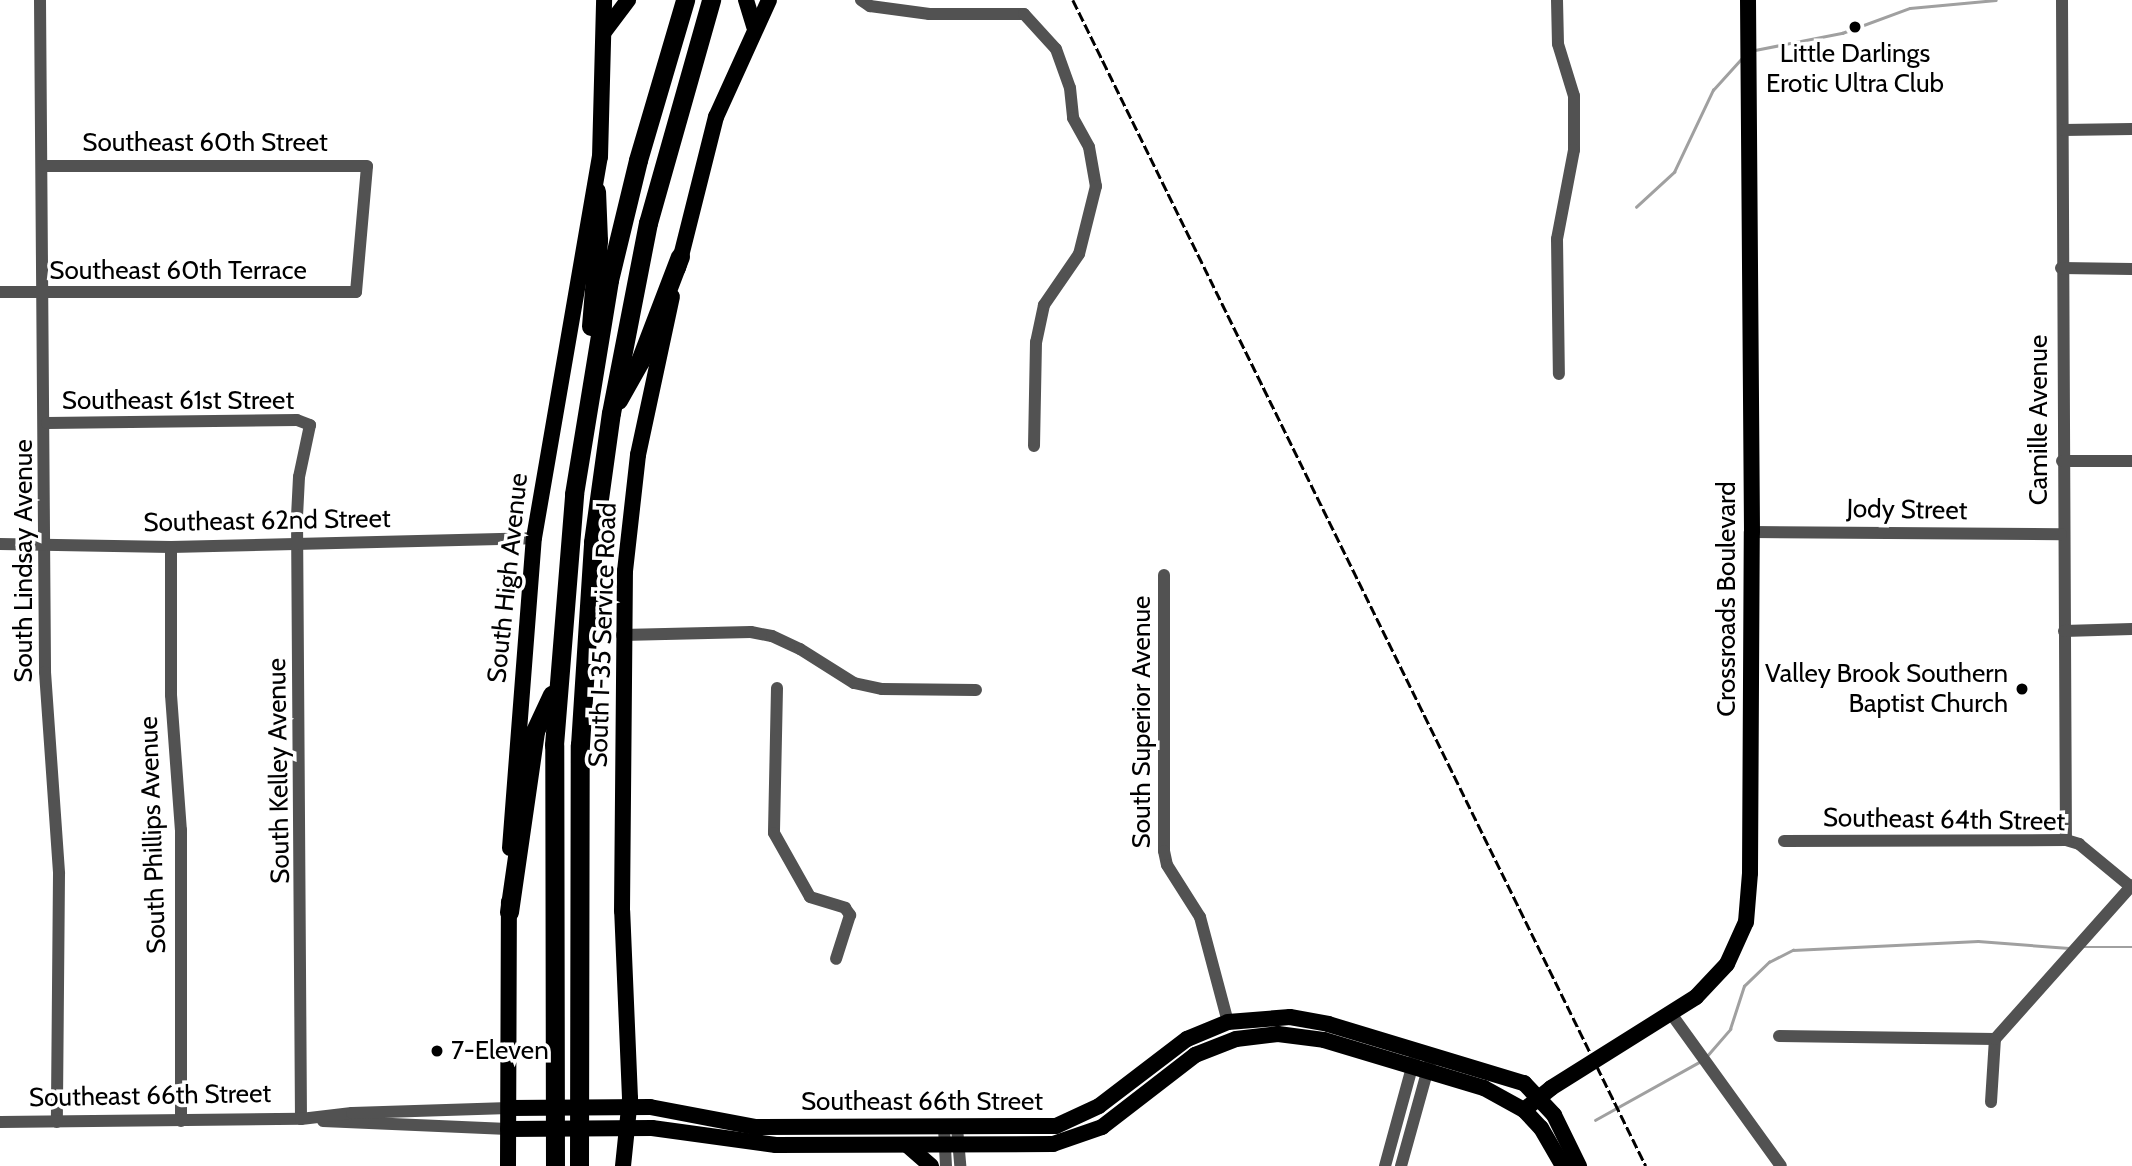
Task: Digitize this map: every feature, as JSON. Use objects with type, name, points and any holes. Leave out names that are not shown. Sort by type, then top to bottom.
[{"type":"highway","points":[[579,1166],[582,675],[611,413],[648,223],[711,0]]},
{"type":"highway","points":[[586,409],[626,207],[683,8]]},
{"type":"highway","points":[[555,1166],[556,684],[565,576],[586,409],[598,240],[596,191]]},
{"type":"highway","points":[[611,413],[640,361],[680,256]]},
{"type":"highway","points":[[509,912],[535,731],[556,684]]},
{"type":"main road","name":"South High Avenue","points":[[508,1166],[509,912],[514,773],[534,538],[560,370],[596,191],[604,0]]},
{"type":"main road","points":[[604,33],[628,0]]},
{"type":"main road","points":[[746,0],[754,27]]},
{"type":"main road","name":"South I-35 Service Road","points":[[623,1166],[629,1107],[622,933],[622,635],[638,455],[680,256],[716,117],[754,27],[769,0]]},
{"type":"main road","name":"Crossroads Boulevard","points":[[1524,1110],[1540,1097],[1672,1015],[1717,977],[1740,941],[1746,922],[1750,873],[1752,532],[1748,0]]},
{"type":"main road","name":"Southeast 66th Street","points":[[509,1108],[666,1109],[756,1127],[1037,1128],[1071,1122],[1099,1106],[1163,1054],[1228,1022],[1271,1017],[1310,1020],[1505,1075],[1540,1097]]},
{"type":"main road","name":"Southeast 66th Street","points":[[508,1129],[678,1131],[765,1144],[1053,1144],[1086,1135],[1195,1055],[1257,1035],[1303,1036],[1484,1088],[1524,1110]]},
{"type":"main road","points":[[1540,1097],[1580,1166]]},
{"type":"main road","points":[[1524,1110],[1541,1128],[1563,1166]]},
{"type":"main road","points":[[908,1145],[931,1166]]},
{"type":"street","name":"South Lindsay Avenue","points":[[40,0],[47,423],[44,544],[48,726],[58,824],[57,1122]]},
{"type":"street","points":[[861,0],[870,6],[929,14],[1024,14],[1056,49],[1097,186],[1079,254],[1044,305],[1036,342],[1034,446]]},
{"type":"street","points":[[1557,0],[1558,44],[1574,96],[1574,150],[1557,239],[1559,374]]},
{"type":"street","name":"Camille Avenue","points":[[2062,0],[2061,534],[2066,840]]},
{"type":"street","points":[[2063,130],[2132,129]]},
{"type":"street","name":"Southeast 60th Street","points":[[43,166],[367,166],[356,292]]},
{"type":"street","points":[[2061,268],[2132,270]]},
{"type":"street","name":"Southeast 60th Terrace","points":[[0,292],[45,295],[356,292]]},
{"type":"street","name":"Southeast 61st Street","points":[[47,423],[297,419],[310,425]]},
{"type":"street","name":"South Kelley Avenue","points":[[302,1119],[299,477],[310,425]]},
{"type":"street","points":[[2062,461],[2132,461]]},
{"type":"street","name":"Jody Street","points":[[1752,532],[2061,534]]},
{"type":"street","name":"Southeast 62nd Street","points":[[0,544],[171,547],[534,538]]},
{"type":"street","name":"South Phillips Avenue","points":[[171,547],[171,695],[181,830],[181,1121]]},
{"type":"street","name":"South Superior Avenue","points":[[1164,575],[1164,851],[1167,865],[1200,917],[1228,1022]]},
{"type":"street","points":[[2064,631],[2132,629]]},
{"type":"street","points":[[622,635],[751,632],[772,636],[800,649],[854,682],[882,689],[976,690]]},
{"type":"street","points":[[778,688],[774,833],[810,897],[845,908],[849,915],[836,959]]},
{"type":"street","name":"Southeast 64th Street","points":[[1784,841],[2066,840],[2079,844],[2131,886]]},
{"type":"street","points":[[1991,1102],[1994,1039],[2131,886]]},
{"type":"street","points":[[1672,1015],[1780,1166]]},
{"type":"street","points":[[1779,1036],[1994,1039]]},
{"type":"street","points":[[1401,1166],[1424,1052]]},
{"type":"street","points":[[1385,1166],[1420,1069]]},
{"type":"street","name":"Southeast 66th Street","points":[[302,1119],[352,1113],[509,1108]]},
{"type":"street","name":"Southeast 66th Street","points":[[0,1122],[302,1119],[508,1129]]},
{"type":"street","points":[[946,1166],[951,1145],[950,1128]]},
{"type":"street","points":[[951,1145],[960,1166]]},
{"type":"waterway","points":[[1755,50],[1842,33],[1910,8],[1996,0]]},
{"type":"waterway","points":[[1636,207],[1674,172],[1713,90],[1741,59]]},
{"type":"waterway","points":[[1706,1057],[1730,1029],[1744,986],[1769,962],[1793,950],[1978,941],[2069,948]]},
{"type":"waterway","points":[[2082,947],[2132,947]]},
{"type":"waterway","points":[[1595,1120],[1701,1061]]},
{"type":"railway","points":[[1073,0],[1646,1166]]},
{"type":"place","name":"Little Darlings Erotic Ultra Club","points":[[1855,27]]},
{"type":"place","name":"Valley Brook Southern Baptist Church","points":[[2022,689]]},
{"type":"place","name":"7-Eleven","points":[[437,1051]]}]
